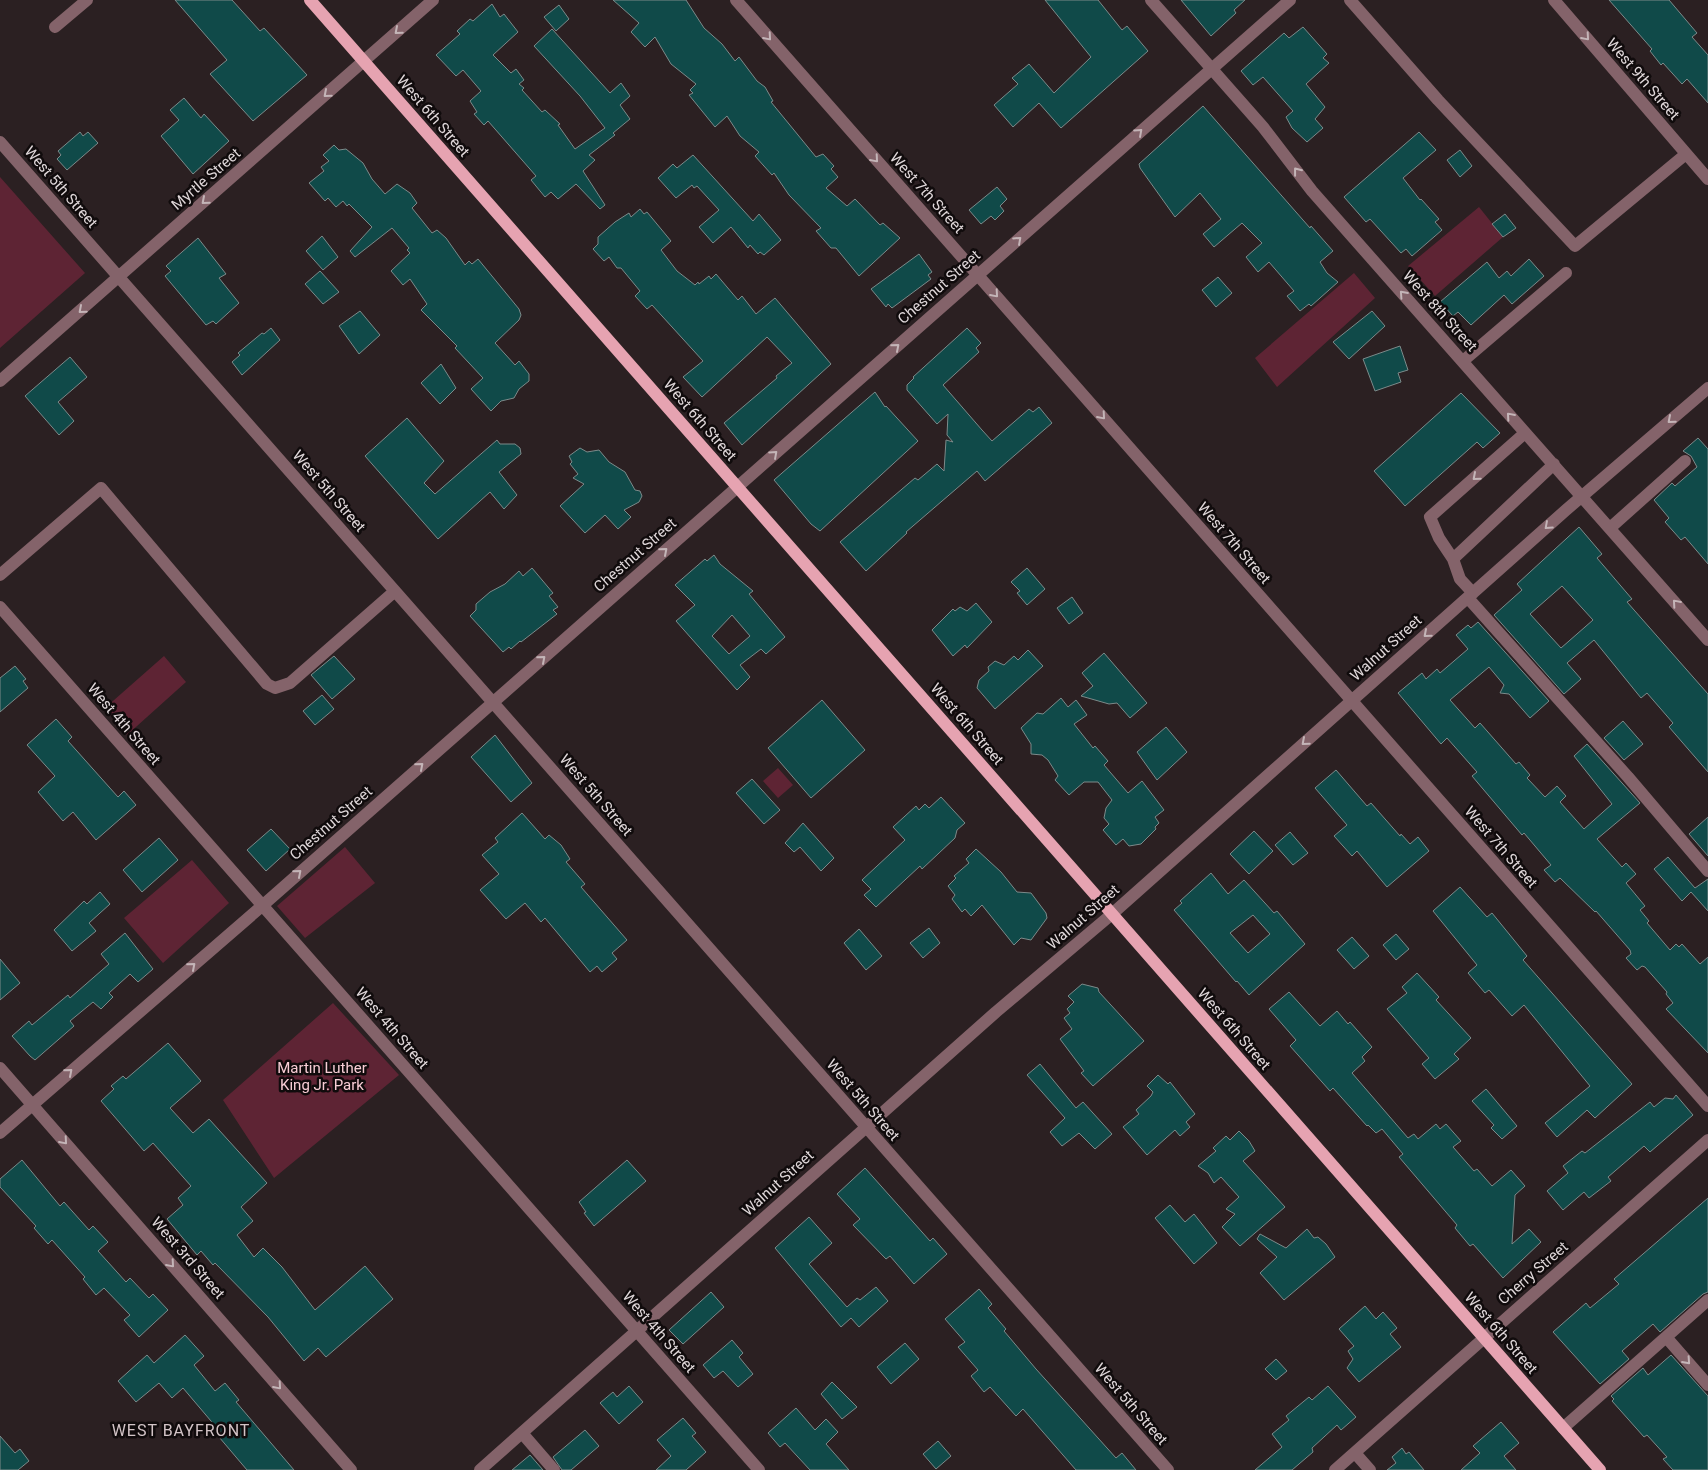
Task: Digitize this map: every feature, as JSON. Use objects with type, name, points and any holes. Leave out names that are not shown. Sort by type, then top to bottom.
[{"type":"main road","name":"West 6th Street","points":[[310,0],[1600,1470]]},
{"type":"street","points":[[55,27],[87,0]]},
{"type":"street","name":"Myrtle Street","points":[[0,381],[433,0]]},
{"type":"street","name":"West 7th Street","points":[[736,0],[1708,1106]]},
{"type":"street","name":"West 8th Street","points":[[1151,0],[1263,127],[1312,191],[1708,640]]},
{"type":"street","name":"Chestnut Street","points":[[0,1133],[262,906],[1290,0]]},
{"type":"street","points":[[1350,0],[1438,100],[1575,246],[1686,154]]},
{"type":"street","name":"West 9th Street","points":[[1554,0],[1708,178]]},
{"type":"street","name":"West 5th Street","points":[[0,142],[1168,1470]]},
{"type":"street","points":[[1463,361],[1566,273]]},
{"type":"street","name":"Walnut Street","points":[[480,1470],[865,1127],[1112,914],[1582,497],[1708,388]]},
{"type":"street","points":[[1526,433],[1430,517],[1439,538],[1453,559],[1460,579],[1470,596],[1628,776],[1708,871]]},
{"type":"street","points":[[1610,528],[1685,461]]},
{"type":"street","points":[[1453,559],[1554,464]]},
{"type":"street","points":[[0,575],[101,488],[266,684],[275,688],[290,683],[395,591]]},
{"type":"street","name":"West 4th Street","points":[[0,607],[759,1470]]},
{"type":"street","name":"West 3rd Street","points":[[0,1068],[351,1470]]},
{"type":"street","name":"Cherry Street","points":[[1335,1470],[1708,1140]]},
{"type":"street","points":[[1563,1428],[1708,1300]]},
{"type":"street","points":[[1666,1337],[1708,1384]]},
{"type":"street","points":[[522,1433],[554,1470]]},
{"type":"street","points":[[1355,1453],[1370,1470]]},
{"type":"green space","points":[[0,177],[85,273],[0,348]]},
{"type":"green space","points":[[1479,207],[1503,237],[1435,296],[1408,266]]},
{"type":"green space","points":[[1354,273],[1375,298],[1277,387],[1255,358]]},
{"type":"green space","points":[[164,656],[186,682],[127,735],[105,708]]},
{"type":"green space","points":[[778,768],[793,785],[778,798],[763,781]]},
{"type":"green space","points":[[345,847],[375,883],[305,938],[277,906]]},
{"type":"green space","points":[[192,860],[229,903],[163,963],[124,918]]},
{"type":"green space","name":"Martin Luther King Jr. Park","points":[[333,1003],[399,1075],[274,1178],[223,1100]]},
{"type":"building","points":[[175,0],[232,0],[260,31],[264,28],[307,75],[253,121],[210,74],[227,60]]},
{"type":"building","points":[[613,0],[686,0],[704,28],[722,44],[735,61],[739,57],[757,81],[765,87],[773,101],[771,102],[816,157],[823,154],[834,166],[831,169],[838,177],[826,188],[847,206],[855,199],[880,225],[883,223],[900,238],[859,276],[836,248],[831,248],[816,231],[821,228],[789,195],[774,173],[772,175],[755,156],[759,152],[740,136],[727,116],[715,127],[689,95],[693,93],[690,90],[696,84],[671,64],[655,37],[645,47],[631,32],[639,23]]},
{"type":"building","points":[[1045,0],[1098,0],[1122,30],[1127,26],[1148,51],[1061,128],[1039,103],[1013,127],[994,105],[1018,84],[1012,78],[1029,64],[1054,93],[1091,57]]},
{"type":"building","points":[[1181,0],[1245,0],[1234,10],[1236,13],[1211,36]]},
{"type":"building","points":[[1609,0],[1669,0],[1697,33],[1692,37],[1708,55],[1708,103],[1687,79],[1682,84],[1663,63],[1661,65],[1650,51],[1652,49]]},
{"type":"building","points":[[492,4],[500,17],[504,14],[518,32],[493,55],[511,73],[516,69],[524,80],[519,84],[524,88],[522,90],[542,112],[545,110],[560,124],[558,125],[575,149],[605,128],[580,96],[534,46],[552,29],[610,93],[621,83],[630,96],[620,105],[630,119],[613,133],[615,135],[589,155],[595,160],[583,171],[605,205],[600,209],[576,184],[558,199],[551,192],[545,197],[531,180],[536,176],[488,121],[484,125],[474,114],[477,112],[470,101],[481,91],[463,70],[456,76],[436,55],[460,34],[457,31],[470,19],[473,21]]},
{"type":"building","points":[[559,5],[569,19],[556,31],[544,17]]},
{"type":"building","points":[[1303,27],[1327,54],[1323,58],[1329,63],[1306,84],[1325,107],[1315,119],[1323,128],[1307,142],[1292,128],[1286,117],[1293,111],[1263,77],[1253,85],[1241,71],[1284,33],[1289,38]]},
{"type":"building","points":[[184,98],[201,118],[204,114],[229,141],[193,174],[161,136],[179,120],[170,110]]},
{"type":"building","points":[[1203,106],[1310,228],[1311,226],[1333,251],[1320,262],[1327,273],[1338,282],[1311,306],[1309,304],[1300,311],[1287,296],[1294,291],[1269,262],[1258,272],[1246,257],[1262,243],[1242,223],[1214,247],[1203,234],[1221,219],[1200,193],[1175,217],[1140,168],[1139,164]]},
{"type":"building","points":[[80,132],[83,136],[88,132],[98,143],[67,170],[57,159],[61,155],[58,151]]},
{"type":"building","points":[[1419,132],[1436,150],[1403,178],[1420,200],[1439,219],[1435,222],[1442,230],[1412,256],[1406,249],[1401,253],[1370,219],[1366,222],[1344,197]]},
{"type":"building","points":[[334,145],[339,150],[346,149],[363,163],[372,179],[385,194],[397,184],[410,193],[417,203],[412,208],[432,233],[437,230],[446,238],[465,265],[469,261],[472,264],[478,259],[519,309],[521,315],[519,320],[495,343],[515,365],[519,361],[529,374],[529,381],[519,389],[514,398],[501,401],[491,411],[471,389],[483,378],[455,348],[457,346],[421,310],[427,304],[410,279],[403,285],[391,271],[410,253],[407,250],[409,248],[392,228],[355,257],[350,251],[372,227],[349,204],[347,206],[343,201],[336,207],[328,198],[325,201],[309,183],[324,171],[321,167],[329,161],[323,155]]},
{"type":"building","points":[[1460,150],[1472,166],[1460,177],[1447,160]]},
{"type":"building","points":[[693,155],[753,221],[759,214],[781,240],[764,255],[760,252],[758,254],[750,245],[748,248],[731,227],[713,243],[699,227],[719,210],[697,186],[694,188],[692,185],[676,198],[658,178],[673,164],[677,168]]},
{"type":"building","points":[[997,187],[1007,199],[1000,206],[1004,211],[995,220],[991,216],[981,224],[969,210]]},
{"type":"building","points":[[640,209],[644,214],[647,212],[671,241],[661,250],[677,271],[695,285],[709,276],[711,279],[716,274],[738,300],[742,296],[756,314],[775,298],[831,364],[742,445],[724,423],[792,363],[767,337],[702,397],[683,377],[703,361],[652,305],[647,309],[635,296],[640,291],[621,268],[617,268],[609,257],[604,261],[593,249],[598,244],[598,237],[615,222],[629,213],[631,217]]},
{"type":"building","points":[[1505,214],[1516,228],[1503,237],[1492,224]]},
{"type":"building","points":[[322,236],[338,257],[323,270],[306,251]]},
{"type":"building","points":[[198,238],[226,274],[219,278],[239,303],[216,324],[213,321],[206,325],[165,276],[171,271],[166,266]]},
{"type":"building","points":[[919,254],[932,272],[928,275],[931,279],[892,308],[888,304],[886,307],[871,289]]},
{"type":"building","points":[[1529,259],[1544,276],[1512,304],[1504,295],[1471,325],[1458,312],[1453,316],[1440,302],[1487,262],[1499,278],[1507,271],[1511,276]]},
{"type":"building","points":[[320,271],[339,292],[323,304],[305,284]]},
{"type":"building","points":[[1218,277],[1232,293],[1216,307],[1202,290]]},
{"type":"building","points":[[360,311],[380,335],[359,354],[339,326]]},
{"type":"building","points":[[1372,311],[1385,326],[1349,359],[1333,342]]},
{"type":"building","points":[[271,328],[280,340],[242,375],[232,362],[240,355],[238,353]]},
{"type":"building","points":[[967,328],[981,343],[976,348],[979,352],[943,385],[982,430],[992,441],[1029,409],[1033,412],[1039,407],[1052,423],[985,481],[977,471],[906,532],[866,571],[840,542],[915,478],[918,480],[937,464],[944,471],[946,440],[953,442],[947,435],[948,414],[937,424],[907,390],[907,385],[913,377]]},
{"type":"building","points":[[1400,346],[1408,370],[1398,373],[1401,382],[1375,391],[1363,359]]},
{"type":"building","points":[[70,357],[87,377],[58,402],[74,421],[59,435],[25,396]]},
{"type":"building","points":[[441,364],[456,388],[440,404],[421,383]]},
{"type":"building","points":[[875,392],[885,407],[918,441],[820,531],[811,524],[774,480]]},
{"type":"building","points":[[1461,393],[1500,433],[1483,448],[1477,442],[1405,506],[1374,471]]},
{"type":"building","points":[[407,418],[444,461],[424,483],[435,494],[497,440],[500,444],[515,444],[520,448],[521,454],[499,472],[517,495],[504,509],[490,492],[438,539],[365,456]]},
{"type":"building","points":[[1698,438],[1708,449],[1708,564],[1685,537],[1681,540],[1665,522],[1669,518],[1654,500],[1672,483],[1675,486],[1697,467],[1691,456],[1683,451]]},
{"type":"building","points":[[580,448],[587,452],[599,450],[609,462],[625,472],[635,490],[640,491],[642,496],[639,502],[624,510],[631,517],[618,529],[605,515],[585,533],[560,506],[584,484],[573,478],[578,474],[570,464],[572,462],[569,456]]},
{"type":"building","points":[[1579,527],[1602,554],[1597,558],[1632,599],[1627,602],[1708,694],[1708,772],[1669,727],[1673,723],[1647,693],[1641,698],[1594,640],[1567,663],[1581,679],[1564,694],[1494,615],[1522,590],[1517,584]],"holes":[[[1562,586],[1593,620],[1561,648],[1530,614]]]},
{"type":"building","points":[[714,555],[720,564],[753,591],[749,594],[785,637],[766,654],[761,649],[740,665],[750,677],[737,690],[676,621],[695,605],[675,585],[705,559],[707,561]],"holes":[[[732,615],[750,636],[729,654],[712,636]]]},
{"type":"building","points":[[532,568],[553,593],[549,596],[558,607],[553,610],[557,614],[521,642],[503,652],[470,616],[476,610],[476,604],[490,592],[505,584],[519,571],[523,576]]},
{"type":"building","points":[[1027,568],[1045,589],[1027,605],[1017,593],[1020,591],[1011,582]]},
{"type":"building","points":[[1072,597],[1083,613],[1069,624],[1057,608]]},
{"type":"building","points":[[976,603],[992,622],[967,648],[965,645],[953,656],[932,630],[953,609],[955,611],[960,607],[967,611]]},
{"type":"building","points":[[1478,622],[1549,701],[1530,718],[1509,694],[1500,693],[1504,685],[1489,667],[1450,700],[1475,728],[1480,723],[1516,764],[1519,762],[1530,775],[1527,778],[1545,797],[1557,786],[1566,796],[1560,802],[1584,829],[1612,804],[1574,756],[1587,744],[1640,803],[1597,839],[1622,867],[1626,863],[1636,874],[1626,883],[1645,906],[1640,910],[1649,921],[1647,923],[1670,950],[1676,944],[1679,947],[1682,944],[1700,964],[1708,957],[1708,1053],[1666,1009],[1673,1003],[1666,994],[1667,992],[1645,967],[1642,966],[1637,970],[1626,958],[1631,954],[1630,950],[1596,911],[1560,878],[1555,882],[1544,870],[1551,865],[1524,833],[1522,835],[1472,776],[1477,772],[1447,738],[1441,744],[1398,693],[1422,673],[1426,679],[1437,669],[1440,673],[1468,649],[1456,635],[1468,625],[1471,628]]},
{"type":"building","points":[[1028,650],[1043,666],[995,709],[977,688],[979,680],[989,671],[988,667],[995,661],[1004,665],[1014,656],[1018,660]]},
{"type":"building","points":[[1104,653],[1147,703],[1130,718],[1117,703],[1109,704],[1081,696],[1093,686],[1082,673]]},
{"type":"building","points":[[334,656],[355,679],[332,699],[311,675]]},
{"type":"building","points":[[15,666],[26,679],[23,681],[28,688],[0,712],[0,678]]},
{"type":"building","points":[[322,695],[334,709],[315,725],[303,711]]},
{"type":"building","points":[[1061,698],[1068,707],[1076,700],[1087,715],[1074,724],[1093,748],[1095,746],[1108,761],[1104,765],[1128,793],[1142,781],[1164,810],[1155,817],[1159,823],[1155,827],[1156,829],[1141,844],[1129,846],[1123,839],[1116,845],[1103,830],[1109,824],[1104,818],[1106,808],[1112,800],[1098,782],[1084,782],[1069,795],[1055,780],[1058,776],[1048,760],[1042,755],[1031,754],[1031,744],[1021,728],[1037,713],[1043,714]]},
{"type":"building","points":[[822,700],[865,750],[811,798],[768,748]]},
{"type":"building","points":[[56,719],[72,737],[68,741],[118,797],[124,791],[136,805],[96,840],[73,812],[63,821],[38,792],[55,776],[27,745]]},
{"type":"building","points":[[1623,721],[1643,744],[1624,760],[1604,738]]},
{"type":"building","points":[[1166,727],[1187,752],[1157,780],[1137,752]]},
{"type":"building","points":[[495,735],[532,783],[511,802],[471,757]]},
{"type":"building","points":[[1336,770],[1367,806],[1371,803],[1400,836],[1401,834],[1410,844],[1418,837],[1429,851],[1387,887],[1357,851],[1352,856],[1334,836],[1347,825],[1315,788]]},
{"type":"building","points":[[752,779],[780,810],[764,824],[736,793]]},
{"type":"building","points":[[941,797],[965,823],[957,830],[955,838],[922,869],[920,866],[876,907],[864,895],[871,889],[862,880],[905,840],[893,827],[916,806],[919,810],[925,804],[929,808]]},
{"type":"building","points":[[522,813],[545,839],[549,835],[561,845],[570,859],[566,862],[585,884],[581,887],[627,940],[612,953],[617,959],[602,972],[597,966],[590,972],[545,918],[541,922],[525,903],[506,919],[480,890],[499,874],[482,855],[498,842],[495,838]]},
{"type":"building","points":[[1708,817],[1708,856],[1689,834]]},
{"type":"building","points":[[803,823],[834,858],[821,871],[800,847],[794,852],[785,843]]},
{"type":"building","points":[[271,829],[290,849],[266,871],[247,850]]},
{"type":"building","points":[[1254,831],[1273,851],[1249,874],[1230,854]]},
{"type":"building","points":[[1290,832],[1308,853],[1293,865],[1275,845]]},
{"type":"building","points":[[159,838],[178,860],[142,892],[123,870]]},
{"type":"building","points":[[976,849],[1001,872],[1017,892],[1031,893],[1046,913],[1047,918],[1031,940],[1021,938],[1014,945],[982,905],[971,916],[965,909],[962,912],[952,899],[955,895],[948,886],[956,878],[954,876],[969,863],[966,859]]},
{"type":"building","points":[[1668,857],[1695,888],[1708,879],[1708,911],[1691,892],[1682,901],[1654,869]]},
{"type":"building","points":[[1211,873],[1228,894],[1244,880],[1274,913],[1277,911],[1305,944],[1249,995],[1174,910],[1182,903],[1180,901]],"holes":[[[1253,915],[1270,934],[1248,953],[1230,933]]]},
{"type":"building","points":[[1460,887],[1487,917],[1492,913],[1527,956],[1523,960],[1632,1084],[1595,1118],[1587,1110],[1557,1137],[1545,1123],[1590,1086],[1524,1005],[1512,1016],[1489,990],[1485,993],[1468,973],[1477,965],[1433,911]]},
{"type":"building","points":[[100,892],[110,904],[89,923],[96,931],[72,951],[54,930],[84,901],[87,904]]},
{"type":"building","points":[[929,928],[940,943],[923,958],[910,943]]},
{"type":"building","points":[[859,929],[882,956],[866,970],[844,943]]},
{"type":"building","points":[[125,933],[153,969],[138,982],[130,974],[109,993],[113,997],[101,1009],[93,1002],[70,1021],[74,1026],[35,1060],[12,1036],[29,1021],[32,1025],[68,995],[70,998],[109,964],[101,954]]},
{"type":"building","points":[[1396,934],[1409,949],[1396,960],[1383,945]]},
{"type":"building","points":[[1352,937],[1369,956],[1354,969],[1337,950]]},
{"type":"building","points":[[0,959],[20,983],[0,1000]]},
{"type":"building","points":[[1417,973],[1439,997],[1436,1000],[1471,1038],[1454,1054],[1459,1059],[1435,1079],[1422,1064],[1429,1058],[1387,1009],[1407,993],[1402,987]]},
{"type":"building","points":[[1082,984],[1098,988],[1099,992],[1144,1041],[1093,1086],[1081,1073],[1084,1071],[1060,1039],[1072,1029],[1064,1018],[1070,1013],[1067,1009],[1074,1002],[1068,996]]},
{"type":"building","points":[[1289,992],[1320,1026],[1337,1011],[1348,1024],[1350,1022],[1372,1047],[1362,1057],[1365,1061],[1352,1073],[1408,1138],[1414,1134],[1418,1139],[1436,1124],[1440,1129],[1446,1124],[1461,1141],[1453,1147],[1474,1171],[1477,1169],[1492,1186],[1511,1170],[1525,1186],[1515,1195],[1512,1244],[1529,1229],[1541,1242],[1503,1278],[1473,1244],[1470,1246],[1455,1228],[1457,1225],[1399,1157],[1403,1154],[1382,1129],[1376,1133],[1367,1126],[1333,1088],[1330,1091],[1290,1046],[1296,1040],[1269,1009]]},
{"type":"building","points":[[168,1043],[201,1081],[170,1108],[193,1133],[209,1119],[267,1183],[241,1207],[253,1221],[237,1235],[254,1257],[263,1248],[282,1267],[315,1310],[365,1266],[393,1299],[326,1357],[318,1348],[304,1361],[268,1317],[215,1263],[213,1265],[201,1251],[197,1255],[167,1219],[183,1205],[178,1198],[191,1186],[153,1143],[144,1151],[101,1101],[114,1089],[111,1086],[123,1076],[126,1079]]},
{"type":"building","points":[[1040,1064],[1076,1108],[1083,1102],[1112,1134],[1095,1149],[1079,1133],[1062,1146],[1050,1132],[1065,1118],[1027,1075]]},
{"type":"building","points":[[1158,1075],[1168,1084],[1170,1082],[1195,1114],[1186,1122],[1190,1127],[1180,1136],[1175,1130],[1147,1155],[1123,1127],[1139,1114],[1136,1110],[1153,1092],[1147,1086]]},
{"type":"building","points":[[1486,1089],[1517,1126],[1502,1139],[1491,1128],[1494,1125],[1472,1101]]},
{"type":"building","points":[[1676,1095],[1693,1115],[1650,1152],[1644,1146],[1608,1177],[1611,1181],[1589,1198],[1584,1192],[1563,1210],[1547,1191],[1568,1173],[1563,1166],[1582,1151],[1585,1153],[1650,1102],[1654,1107],[1665,1098],[1673,1099]]},
{"type":"building","points":[[1239,1131],[1249,1141],[1255,1151],[1243,1161],[1285,1207],[1240,1246],[1222,1227],[1235,1214],[1226,1209],[1239,1197],[1221,1177],[1214,1183],[1208,1173],[1198,1166],[1216,1151],[1213,1148],[1226,1136],[1230,1140]]},
{"type":"building","points":[[22,1160],[60,1206],[64,1202],[89,1230],[93,1226],[108,1242],[98,1251],[126,1282],[130,1278],[149,1298],[153,1294],[168,1310],[139,1337],[124,1320],[130,1315],[104,1288],[96,1295],[83,1279],[85,1277],[52,1240],[48,1244],[34,1228],[36,1226],[0,1187],[0,1179]]},
{"type":"building","points":[[627,1160],[646,1181],[594,1226],[584,1213],[586,1212],[579,1202]]},
{"type":"building","points":[[865,1168],[930,1241],[933,1238],[947,1254],[914,1284],[890,1256],[886,1259],[853,1225],[860,1219],[837,1194]]},
{"type":"building","points":[[1708,1198],[1708,1292],[1703,1294],[1660,1332],[1653,1324],[1622,1351],[1629,1359],[1600,1384],[1553,1332],[1586,1303],[1590,1308],[1619,1284],[1614,1279]]},
{"type":"building","points":[[1170,1205],[1185,1222],[1194,1214],[1217,1243],[1194,1264],[1155,1218]]},
{"type":"building","points":[[809,1217],[832,1243],[809,1264],[847,1307],[857,1298],[860,1300],[876,1287],[888,1301],[859,1327],[851,1318],[841,1327],[775,1248]]},
{"type":"building","points":[[1307,1229],[1314,1238],[1318,1237],[1326,1244],[1335,1257],[1284,1300],[1260,1273],[1277,1257],[1257,1239],[1260,1234],[1286,1248]]},
{"type":"building","points":[[979,1289],[992,1304],[988,1308],[1006,1329],[1004,1331],[1036,1369],[1116,1458],[1122,1453],[1136,1470],[1076,1470],[1023,1409],[1016,1416],[990,1387],[984,1392],[971,1376],[978,1370],[958,1347],[965,1342],[945,1319]]},
{"type":"building","points":[[711,1292],[724,1307],[683,1344],[669,1330]]},
{"type":"building","points":[[1365,1306],[1376,1319],[1383,1312],[1397,1328],[1390,1334],[1401,1347],[1359,1382],[1347,1368],[1353,1359],[1348,1351],[1354,1346],[1339,1329]]},
{"type":"building","points":[[185,1335],[204,1356],[194,1365],[215,1391],[225,1383],[239,1400],[236,1402],[294,1470],[247,1470],[219,1437],[222,1434],[183,1388],[172,1398],[159,1383],[136,1402],[118,1381],[147,1355],[154,1363]]},
{"type":"building","points":[[732,1340],[743,1353],[739,1357],[753,1374],[738,1387],[723,1371],[714,1378],[703,1365]]},
{"type":"building","points":[[905,1343],[919,1359],[891,1384],[877,1367]]},
{"type":"building","points":[[1671,1355],[1708,1396],[1708,1470],[1673,1470],[1663,1459],[1667,1457],[1647,1435],[1644,1437],[1612,1401],[1614,1399],[1611,1396],[1643,1368],[1648,1375]]},
{"type":"building","points":[[1276,1359],[1287,1371],[1276,1380],[1265,1369]]},
{"type":"building","points":[[832,1382],[857,1407],[842,1419],[821,1394]]},
{"type":"building","points":[[629,1386],[643,1402],[619,1424],[600,1403],[613,1392],[617,1397]]},
{"type":"building","points":[[1328,1386],[1356,1417],[1341,1430],[1337,1425],[1312,1448],[1313,1452],[1292,1470],[1255,1470],[1282,1447],[1272,1434],[1289,1420],[1286,1416],[1309,1397],[1312,1400]]},
{"type":"building","points":[[796,1408],[815,1430],[826,1419],[838,1432],[826,1444],[849,1470],[810,1470],[785,1443],[780,1447],[768,1433]]},
{"type":"building","points":[[683,1418],[696,1433],[692,1436],[706,1452],[686,1470],[656,1470],[671,1456],[657,1440]]},
{"type":"building","points":[[1501,1422],[1519,1443],[1504,1456],[1516,1470],[1461,1470],[1480,1453],[1473,1446]]},
{"type":"building","points":[[585,1430],[599,1446],[571,1470],[562,1470],[553,1457]]},
{"type":"building","points":[[0,1436],[15,1453],[20,1449],[29,1461],[18,1470],[0,1470]]},
{"type":"building","points":[[938,1441],[951,1456],[936,1469],[923,1454]]},
{"type":"building","points":[[1402,1448],[1406,1454],[1409,1452],[1424,1470],[1387,1470],[1396,1463],[1392,1457]]},
{"type":"building","points":[[530,1455],[543,1470],[512,1470]]},
{"type":"district","name":"WEST BAYFRONT","points":[[181,1430]]}]
